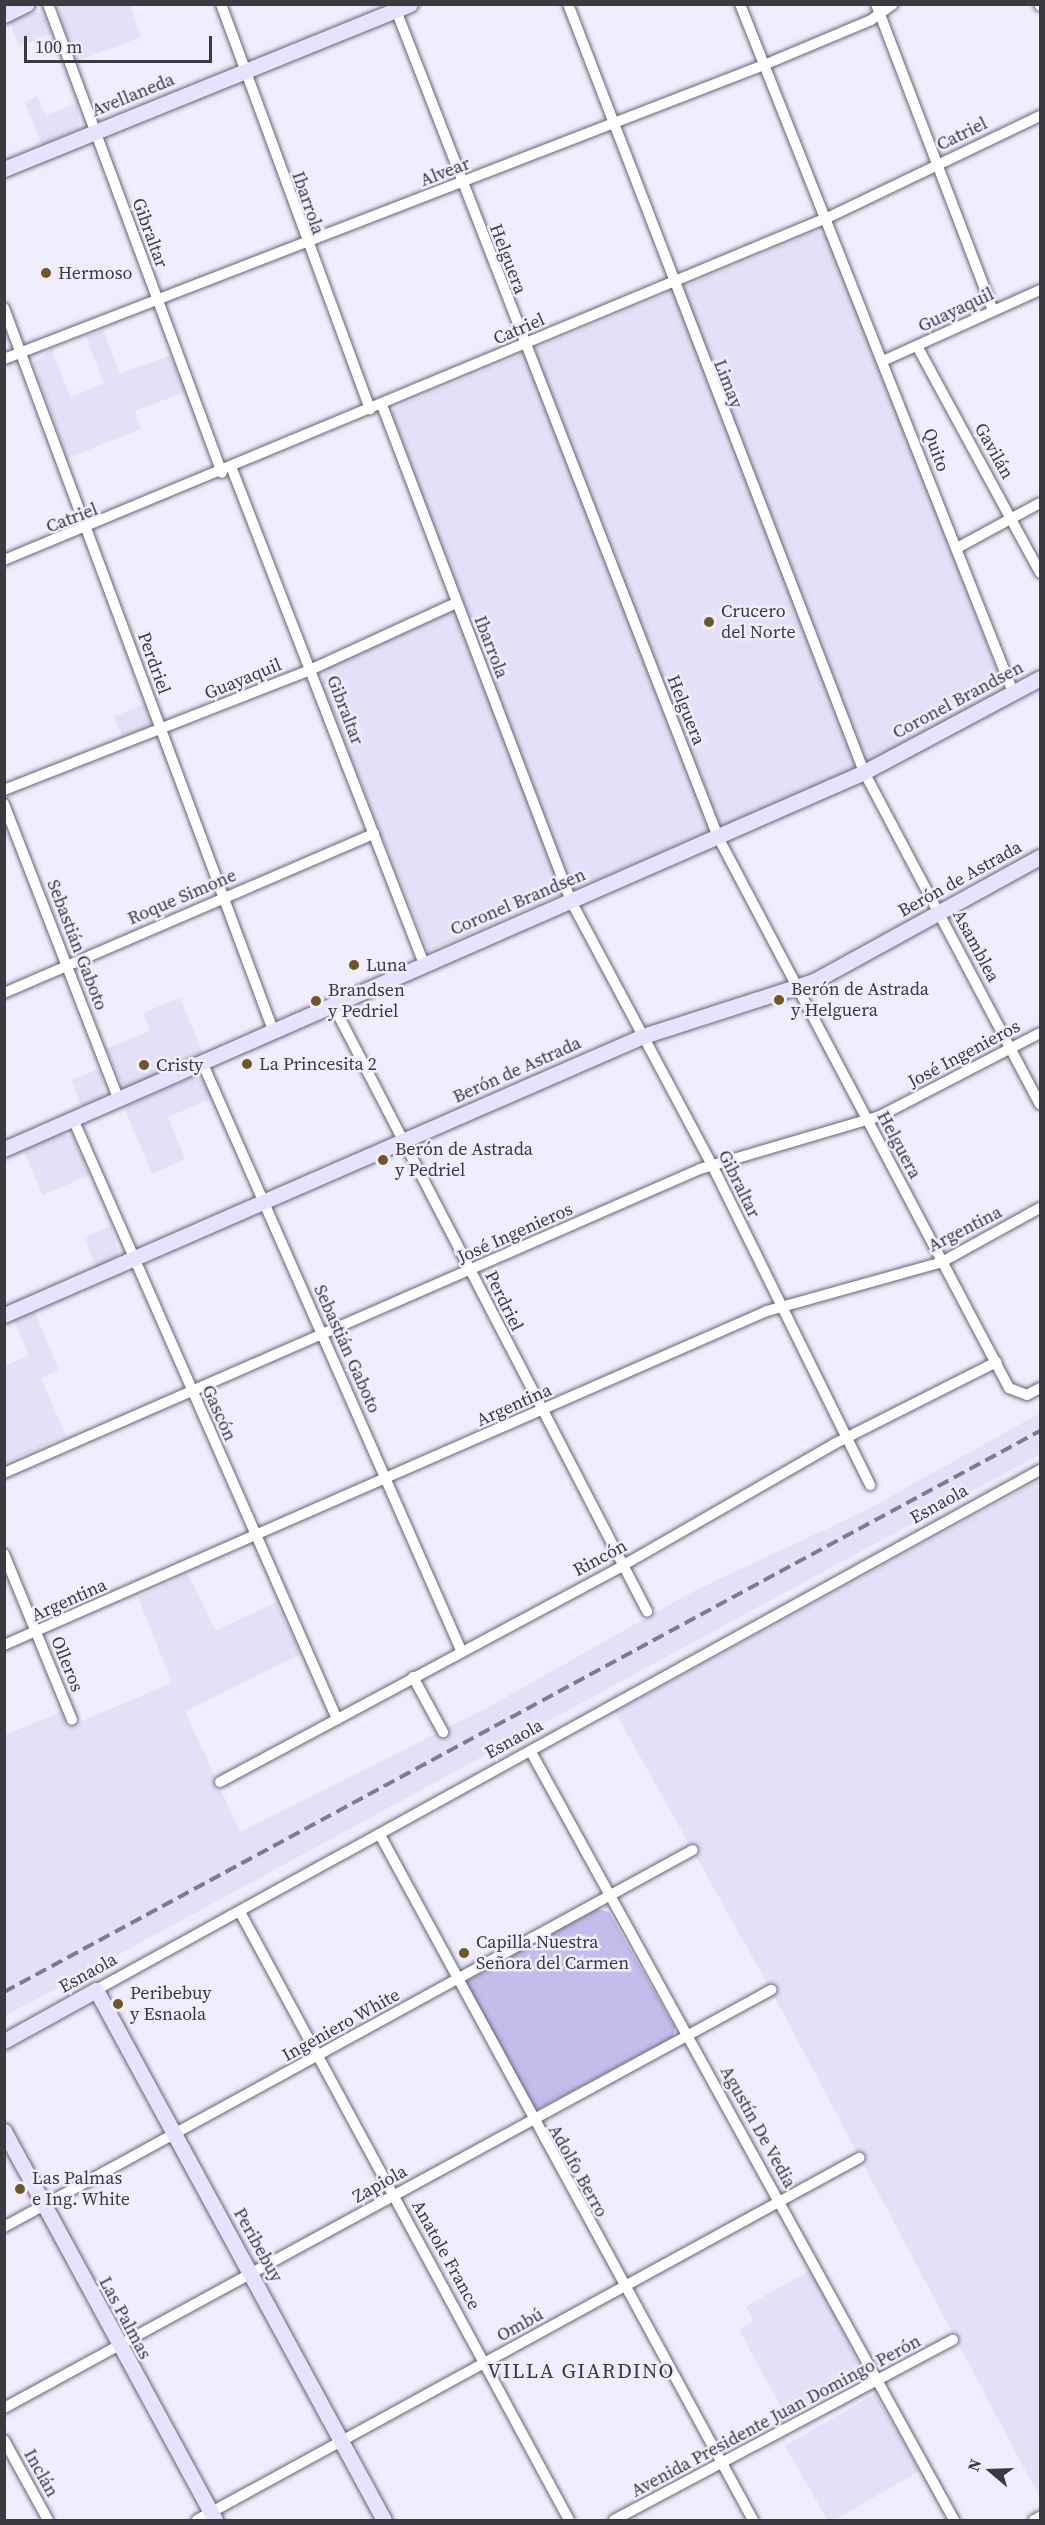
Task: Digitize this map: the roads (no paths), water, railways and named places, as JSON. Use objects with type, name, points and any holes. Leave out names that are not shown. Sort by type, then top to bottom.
[{"type":"street","points":[[4,15],[27,4]]},
{"type":"street","name":"Gibraltar","points":[[48,4],[157,302],[312,669],[424,964]]},
{"type":"street","name":"Ibarrola","points":[[221,4],[305,244],[370,410]]},
{"type":"street","name":"Limay","points":[[568,4],[671,284],[864,772]]},
{"type":"street","points":[[740,4],[829,217]]},
{"type":"street","name":"Alvear","points":[[4,359],[157,302],[764,65],[878,9],[893,4]]},
{"type":"street","name":"Avellaneda","points":[[4,169],[400,6]]},
{"type":"street","name":"Helguera","points":[[400,6],[522,345],[718,837],[800,987],[867,1122],[996,1362],[1017,1395],[1041,1388]]},
{"type":"street","points":[[878,9],[936,166],[993,310]]},
{"type":"street","name":"Catriel","points":[[4,560],[87,530],[829,217],[1041,116]]},
{"type":"street","name":"Quito","points":[[829,217],[1013,692]]},
{"type":"street","name":"Guayaquil","points":[[885,360],[1041,290]]},
{"type":"street","name":"Perdriel","points":[[4,308],[226,896],[273,1030]]},
{"type":"street","name":"Gavilán","points":[[917,346],[1041,573]]},
{"type":"street","name":"Ibarrola","points":[[381,405],[571,901]]},
{"type":"street","points":[[957,548],[1041,503]]},
{"type":"street","name":"Guayaquil","points":[[4,790],[162,730],[312,669],[456,603]]},
{"type":"street","name":"Coronel Brandsen","points":[[4,1149],[864,772],[1041,678]]},
{"type":"street","name":"Asamblea","points":[[864,772],[1041,1104]]},
{"type":"street","name":"Sebastián Gaboto","points":[[4,804],[118,1098]]},
{"type":"street","name":"Roque Simone","points":[[4,993],[374,834]]},
{"type":"street","name":"Berón de Astrada","points":[[4,1315],[643,1036],[800,987],[1041,857]]},
{"type":"street","name":"Gibraltar","points":[[571,901],[712,1165],[780,1307],[870,1485]]},
{"type":"street","name":"Perdriel","points":[[333,1005],[471,1271],[540,1411],[647,1611]]},
{"type":"street","name":"José Ingenieros","points":[[4,1473],[191,1393],[321,1333],[471,1271],[712,1165],[867,1122],[1041,1033]]},
{"type":"street","name":"Sebastián Gaboto","points":[[202,1062],[461,1650]]},
{"type":"street","name":"Gascón","points":[[73,1119],[191,1393],[337,1719]]},
{"type":"street","name":"Argentina","points":[[4,1645],[780,1307],[942,1262],[1041,1208]]},
{"type":"street","name":"Rincón","points":[[220,1782],[461,1650],[622,1566],[848,1439],[996,1362]]},
{"type":"street","name":"Esnaola","points":[[4,2041],[1041,1470]]},
{"type":"street","name":"Olleros","points":[[4,1554],[72,1720]]},
{"type":"street","points":[[413,1677],[442,1732]]},
{"type":"street","name":"Agustín De Vedia","points":[[531,1752],[609,1897],[782,2202],[954,2520]]},
{"type":"street","name":"Adolfo Berro","points":[[380,1835],[531,2122],[753,2520]]},
{"type":"street","name":"Ingeniero White","points":[[4,2227],[457,1982],[693,1850]]},
{"type":"street","name":"Anatole France","points":[[240,1912],[569,2520]]},
{"type":"street","name":"Peribebuy","points":[[96,1990],[384,2520]]},
{"type":"street","name":"Zapiola","points":[[4,2408],[771,1990]]},
{"type":"street","name":"Las Palmas","points":[[4,2131],[117,2346],[213,2517]]},
{"type":"street","name":"Ombú","points":[[197,2520],[213,2517],[341,2441],[859,2158]]},
{"type":"street","name":"Avenida Presidente Juan Domingo Perón","points":[[614,2520],[953,2340]]},
{"type":"street","name":"Inclán","points":[[4,2440],[48,2520]]},
{"type":"street","points":[[1034,2520],[1041,2517]]},
{"type":"railway","points":[[4,1992],[1040,1431]]},
{"type":"place","name":"Hermoso","points":[[46,273]]},
{"type":"place","name":"Crucero del Norte","points":[[709,622]]},
{"type":"place","name":"Luna","points":[[354,965]]},
{"type":"place","name":"Berón de Astrada y Helguera","points":[[779,1000]]},
{"type":"place","name":"Brandsen y Pedriel","points":[[316,1001]]},
{"type":"place","name":"La Princesita 2","points":[[247,1064]]},
{"type":"place","name":"Cristy","points":[[144,1065]]},
{"type":"place","name":"Berón de Astrada y Pedriel","points":[[383,1160]]},
{"type":"place","name":"Capilla Nuestra Señora del Carmen","points":[[464,1953]]},
{"type":"place","name":"Peribebuy y Esnaola","points":[[118,2004]]},
{"type":"place","name":"Las Palmas e Ing. White","points":[[20,2189]]},
{"type":"district","name":"VILLA GIARDINO","points":[[581,2371]]}]
